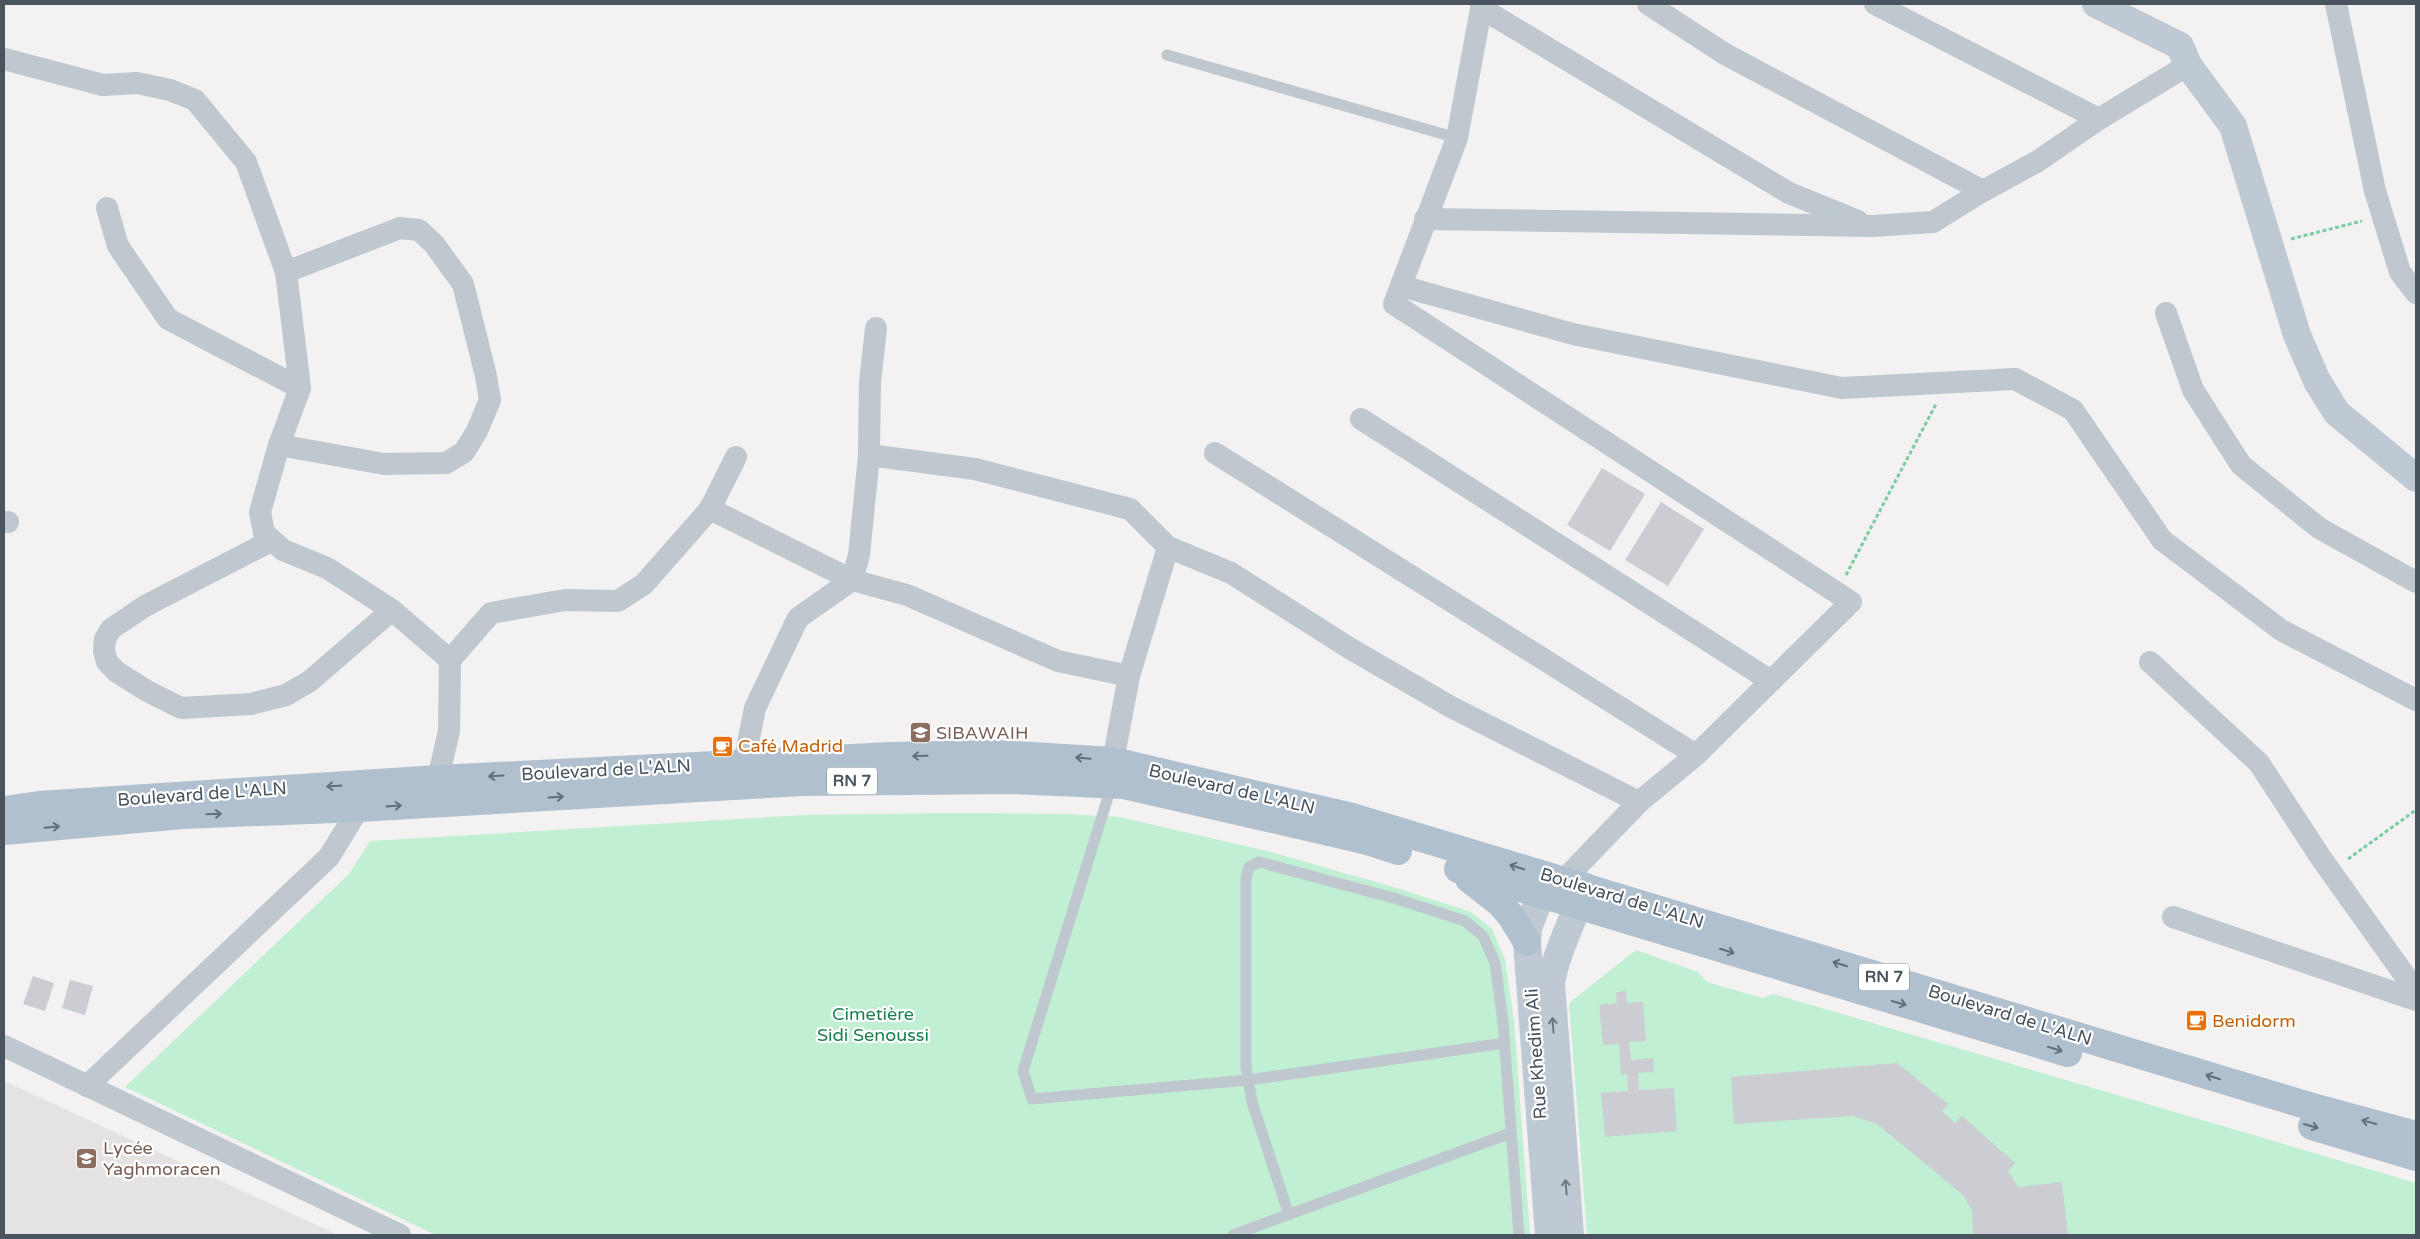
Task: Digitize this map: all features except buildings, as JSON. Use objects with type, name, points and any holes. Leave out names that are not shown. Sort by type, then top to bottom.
[{"type":"main road","points":[[2096,4],[2180,46],[2188,65],[2233,126],[2297,335],[2317,381],[2338,413],[2416,478]]},
{"type":"main road","name":"Boulevard de L'ALN","points":[[1112,772],[1124,785],[1364,840],[1454,867],[1563,889]]},
{"type":"main road","name":"Boulevard de L'ALN","points":[[4,810],[39,805],[437,791],[745,774],[802,782],[950,780],[1112,772],[1352,817],[1563,889],[2416,1157]]},
{"type":"main road","name":"Boulevard de L'ALN","points":[[4,831],[184,815],[360,808],[437,791]]},
{"type":"main road","points":[[1454,867],[1501,904],[1527,942]]},
{"type":"main road","name":"Rue Khedim Ali","points":[[1550,1235],[1527,942],[1531,916],[1563,889]]},
{"type":"main road","name":"Rue Khedim Ali","points":[[1563,889],[1559,950],[1550,984],[1570,1235]]},
{"type":"main road","name":"Boulevard de L'ALN","points":[[1683,927],[2416,1135]]},
{"type":"street","points":[[1648,4],[1725,54],[1983,191]]},
{"type":"street","points":[[1875,4],[2099,119]]},
{"type":"street","points":[[2336,4],[2374,191],[2400,272],[2416,293]]},
{"type":"street","points":[[1563,889],[1639,802],[1696,755],[1851,602],[1394,304],[1457,138],[1482,6],[1789,193],[1873,226]]},
{"type":"street","points":[[4,59],[103,85],[137,83],[170,90],[195,100],[211,116],[246,162],[286,272],[300,388],[279,445],[260,512],[264,533],[283,550],[327,568],[392,610],[450,660]]},
{"type":"street","points":[[1425,219],[1873,226],[1933,222],[1983,191],[2038,161],[2099,119],[2188,65]]},
{"type":"street","points":[[106,208],[118,246],[168,319],[300,388]]},
{"type":"street","points":[[279,445],[384,464],[446,463],[464,452],[477,431],[490,400],[486,376],[463,284],[434,244],[419,230],[400,228],[286,272]]},
{"type":"street","points":[[1401,286],[1573,334],[1842,388],[2015,379],[2073,410],[2162,540],[2281,630],[2416,700]]},
{"type":"street","points":[[2166,313],[2192,390],[2241,465],[2319,528],[2416,582]]},
{"type":"street","points":[[745,774],[755,708],[798,618],[852,580],[859,555],[869,454],[870,382],[876,328]]},
{"type":"street","points":[[1361,419],[1770,681]]},
{"type":"street","points":[[1215,453],[1696,755]]},
{"type":"street","points":[[869,454],[975,469],[1130,509],[1168,547],[1231,573],[1351,649],[1452,707],[1639,802]]},
{"type":"street","points":[[437,791],[449,731],[450,660],[491,613],[565,600],[618,601],[644,584],[710,509],[736,457]]},
{"type":"street","points":[[710,509],[852,580],[907,595],[1058,661],[1130,676]]},
{"type":"street","points":[[271,541],[145,606],[111,629],[105,639],[104,651],[107,662],[116,672],[147,691],[182,708],[251,704],[286,695],[310,681],[392,610]]},
{"type":"street","points":[[1112,772],[1130,676],[1168,547]]},
{"type":"street","points":[[2150,662],[2259,763],[2330,872],[2416,991]]},
{"type":"street","points":[[87,1086],[329,857],[360,808]]},
{"type":"street","points":[[2173,917],[2416,1000]]},
{"type":"street","points":[[4,1046],[400,1235]]},
{"type":"lane","points":[[1167,55],[1457,138]]},
{"type":"lane","points":[[1112,772],[1023,1071],[1032,1099],[1248,1080],[1505,1043]]},
{"type":"lane","points":[[1289,1215],[1252,1102],[1246,1067],[1246,878],[1249,867],[1259,862],[1397,899],[1465,921],[1483,936],[1494,963],[1505,1043],[1519,1235]]},
{"type":"lane","points":[[1233,1235],[1511,1133]]},
{"type":"path","points":[[2268,244],[2382,216]]},
{"type":"path","points":[[1836,594],[1947,382]]},
{"type":"path","points":[[2330,872],[2416,810]]},
{"type":"shaded area","name":"Lycée Yaghmoracen","points":[[4,1081],[338,1235],[4,1235]]},
{"type":"green space","name":"Cimetière Sidi Senoussi","points":[[1066,814],[1119,817],[1267,851],[1400,889],[1471,912],[1492,929],[1505,960],[1514,1021],[1530,1235],[436,1235],[125,1087],[349,874],[370,841],[805,815]]},
{"type":"green space","points":[[1636,950],[1698,972],[1707,982],[1762,998],[1774,994],[2416,1183],[2416,1235],[1587,1235],[1569,1003]]},
{"type":"place","name":"SIBAWAIH","points":[[920,733]]},
{"type":"place","name":"Café Madrid","points":[[722,746]]},
{"type":"place","name":"Benidorm","points":[[2196,1021]]},
{"type":"place","name":"Lycée Yaghmoracen","points":[[87,1158]]}]
